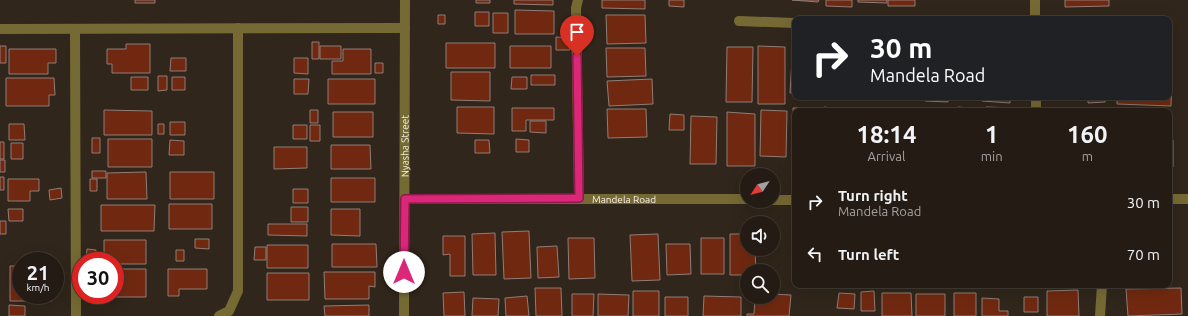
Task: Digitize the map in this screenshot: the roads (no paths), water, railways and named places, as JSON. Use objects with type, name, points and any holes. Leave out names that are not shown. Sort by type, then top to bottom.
[{"type":"street","name":"Nyasha Street","points":[[404,316],[405,0]]},
{"type":"street","points":[[578,0],[576,8],[579,198]]},
{"type":"street","points":[[1035,0],[1035,16]]},
{"type":"street","points":[[739,21],[792,23]]},
{"type":"street","points":[[219,316],[229,311],[238,291],[238,28]]},
{"type":"street","points":[[0,29],[405,28]]},
{"type":"street","points":[[75,29],[76,316]]},
{"type":"street","name":"Mandela Road","points":[[405,199],[579,198],[740,200]]},
{"type":"street","points":[[1172,199],[1188,198]]},
{"type":"street","points":[[780,200],[792,200]]},
{"type":"street","points":[[1100,316],[1102,288]]}]
